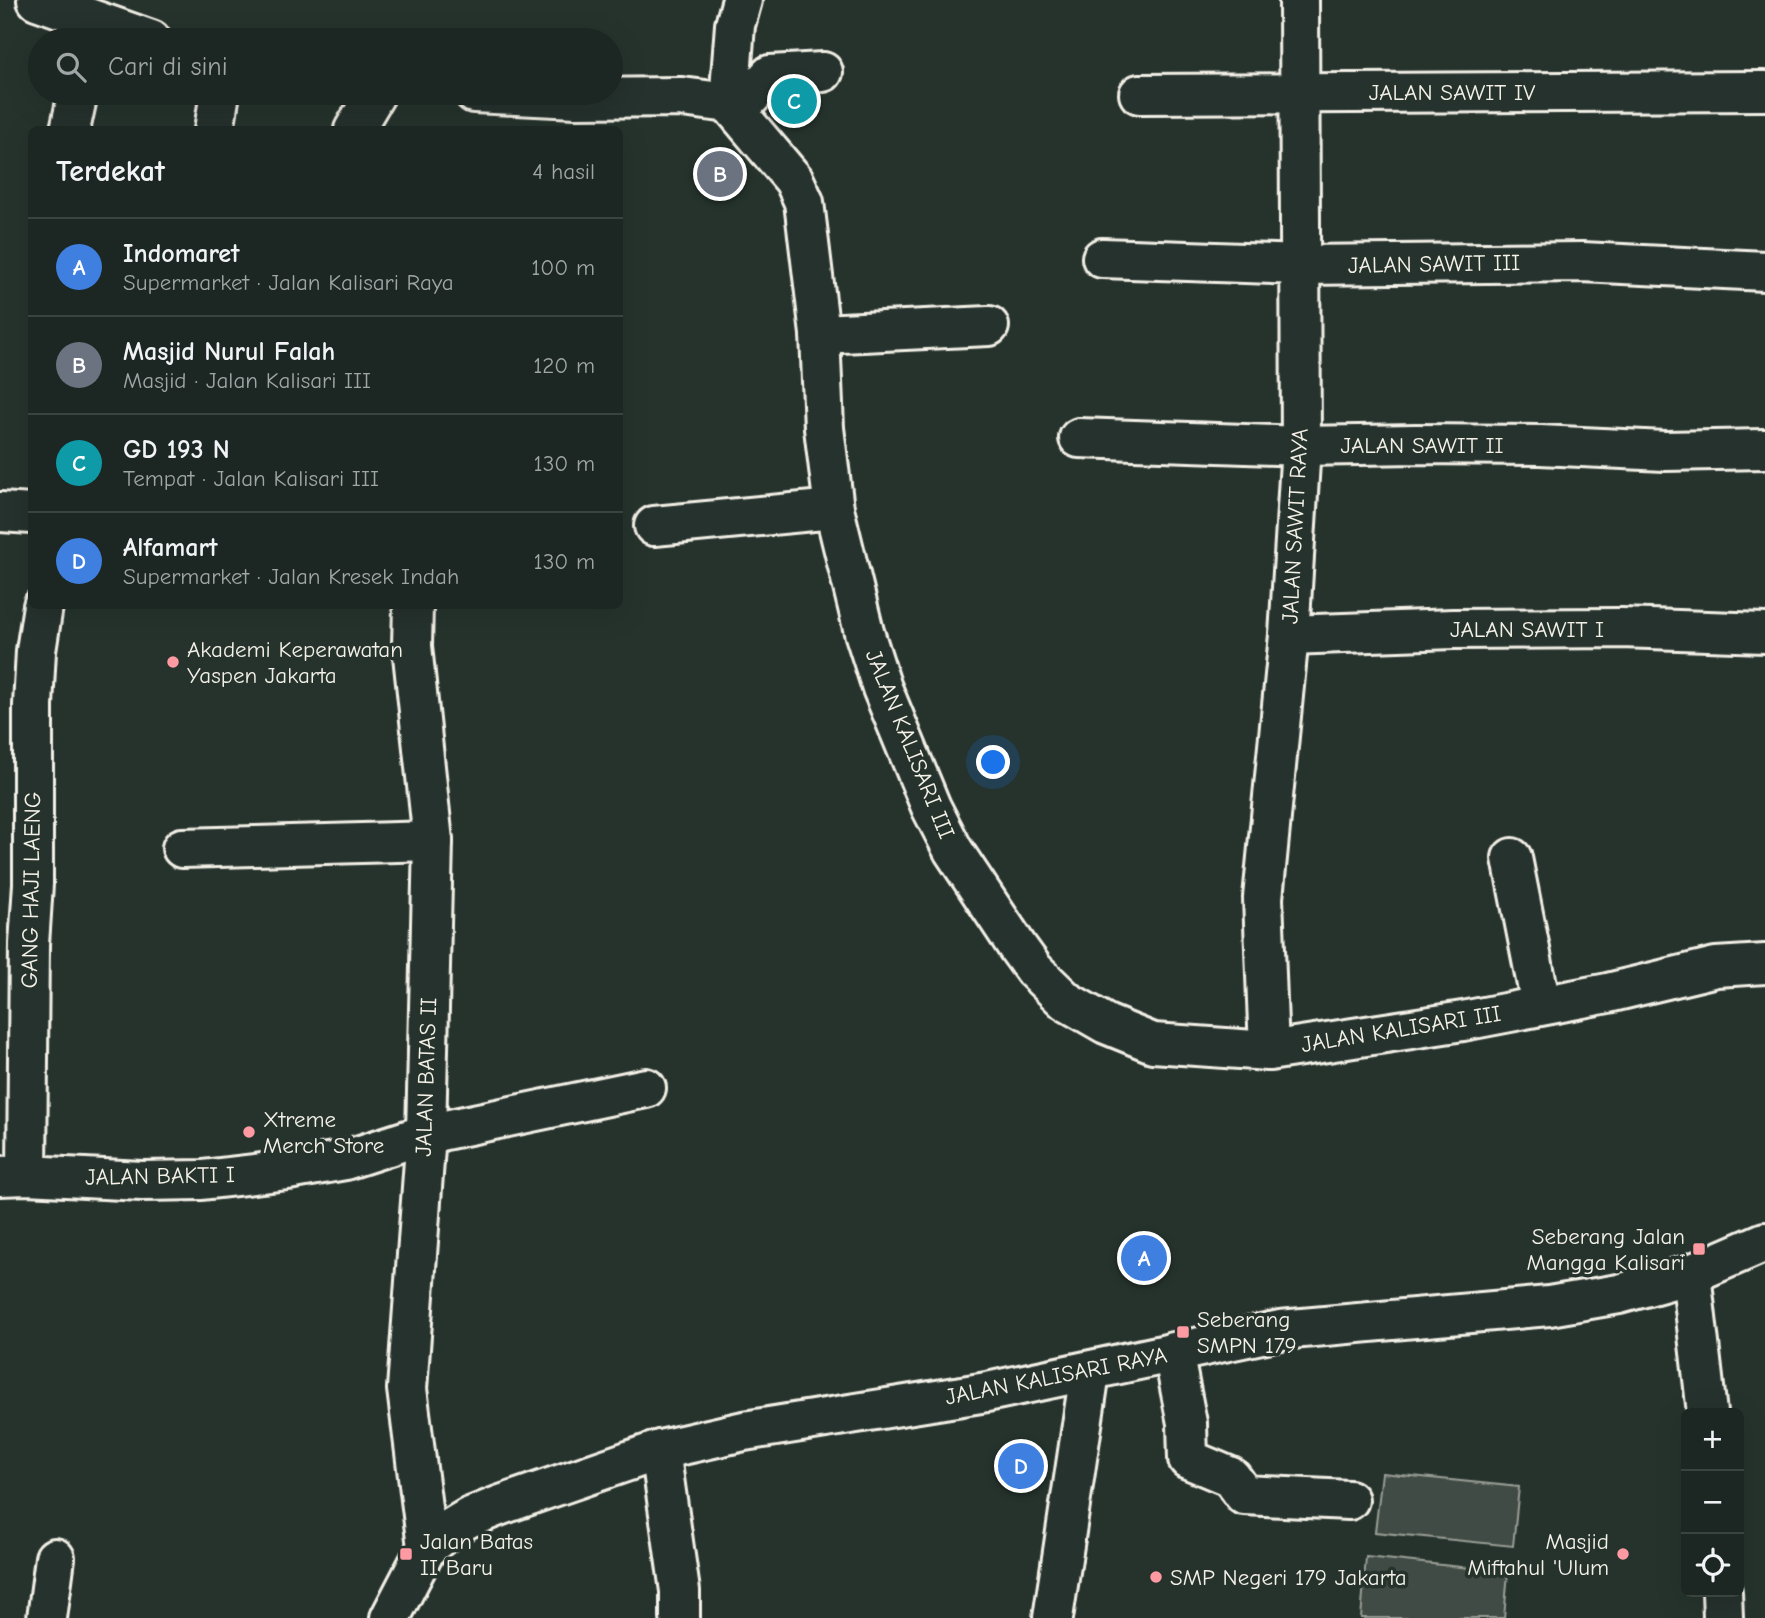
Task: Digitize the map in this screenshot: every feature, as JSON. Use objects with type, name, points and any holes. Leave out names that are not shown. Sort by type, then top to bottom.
[{"type":"street","points":[[37,0],[89,28]]},
{"type":"street","points":[[733,108],[735,25],[742,0]]},
{"type":"street","name":"JALAN SAWIT RAYA","points":[[1269,1051],[1263,898],[1289,635],[1301,446],[1299,0]]},
{"type":"street","points":[[733,108],[770,75],[823,72]]},
{"type":"street","name":"JALAN SAWIT IV","points":[[1139,94],[1765,91]]},
{"type":"street","points":[[623,98],[682,97],[733,108]]},
{"type":"street","points":[[71,126],[75,105]]},
{"type":"street","points":[[215,126],[218,105]]},
{"type":"street","points":[[356,126],[369,105]]},
{"type":"street","name":"JALAN KALISARI III","points":[[733,108],[794,180],[804,202],[820,334],[824,428],[834,509],[864,632],[891,712],[931,807],[967,872],[1034,970],[1075,1007],[1106,1024],[1153,1043],[1269,1051],[1463,1021],[1608,993],[1716,967],[1765,964]]},
{"type":"street","name":"JALAN SAWIT III","points":[[1102,258],[1301,265],[1582,262],[1765,271]]},
{"type":"street","points":[[820,334],[989,326]]},
{"type":"street","name":"JALAN SAWIT II","points":[[1079,438],[1301,446],[1430,444],[1540,445],[1665,451],[1765,449]]},
{"type":"street","points":[[654,526],[834,509]]},
{"type":"street","points":[[0,512],[28,514]]},
{"type":"street","name":"GANG HAJI LAENG","points":[[14,1176],[33,884],[33,705],[36,651],[43,609]]},
{"type":"street","name":"JALAN BATAS II","points":[[407,1589],[407,1389],[426,1133],[433,841],[412,646],[413,609]]},
{"type":"street","name":"JALAN SAWIT I","points":[[1289,635],[1466,628],[1621,628],[1765,633]]},
{"type":"street","points":[[182,848],[433,841]]},
{"type":"street","points":[[1512,859],[1541,1005]]},
{"type":"street","name":"JALAN BAKTI I","points":[[14,1176],[142,1181],[234,1177],[345,1160],[426,1133],[646,1088]]},
{"type":"street","name":"JALAN KALISARI RAYA","points":[[407,1589],[448,1530],[468,1518],[501,1504],[660,1450],[744,1431],[987,1392],[1280,1330],[1549,1306],[1619,1294],[1691,1274],[1765,1242]]},
{"type":"street","points":[[1691,1274],[1706,1408]]},
{"type":"street","points":[[1173,1352],[1187,1423],[1188,1460],[1231,1477],[1244,1495],[1349,1500]]},
{"type":"street","points":[[1053,1618],[1090,1371]]},
{"type":"street","points":[[660,1450],[680,1591],[680,1618]]},
{"type":"street","points":[[47,1618],[55,1558]]},
{"type":"street","points":[[1722,1597],[1723,1618]]},
{"type":"shaded area","points":[[1382,1473],[1519,1487],[1513,1546],[1375,1532]]},
{"type":"shaded area","points":[[1366,1557],[1508,1572],[1504,1618],[1361,1618]]},
{"type":"place","name":"GD 193 N","points":[[794,101]]},
{"type":"place","name":"Masjid Nurul Falah","points":[[720,174]]},
{"type":"place","name":"Akademi Keperawatan Yaspen Jakarta","points":[[173,662]]},
{"type":"place","name":"Xtreme Merch Store","points":[[249,1132]]},
{"type":"place","name":"Seberang Jalan Mangga Kalisari","points":[[1699,1249]]},
{"type":"place","name":"Indomaret","points":[[1144,1258]]},
{"type":"place","name":"Seberang SMPN 179","points":[[1183,1332]]},
{"type":"place","name":"Alfamart","points":[[1021,1466]]},
{"type":"place","name":"Jalan Batas II Baru","points":[[406,1554]]},
{"type":"place","name":"Masjid Miftahul 'Ulum","points":[[1623,1554]]},
{"type":"place","name":"SMP Negeri 179 Jakarta","points":[[1156,1577]]}]
